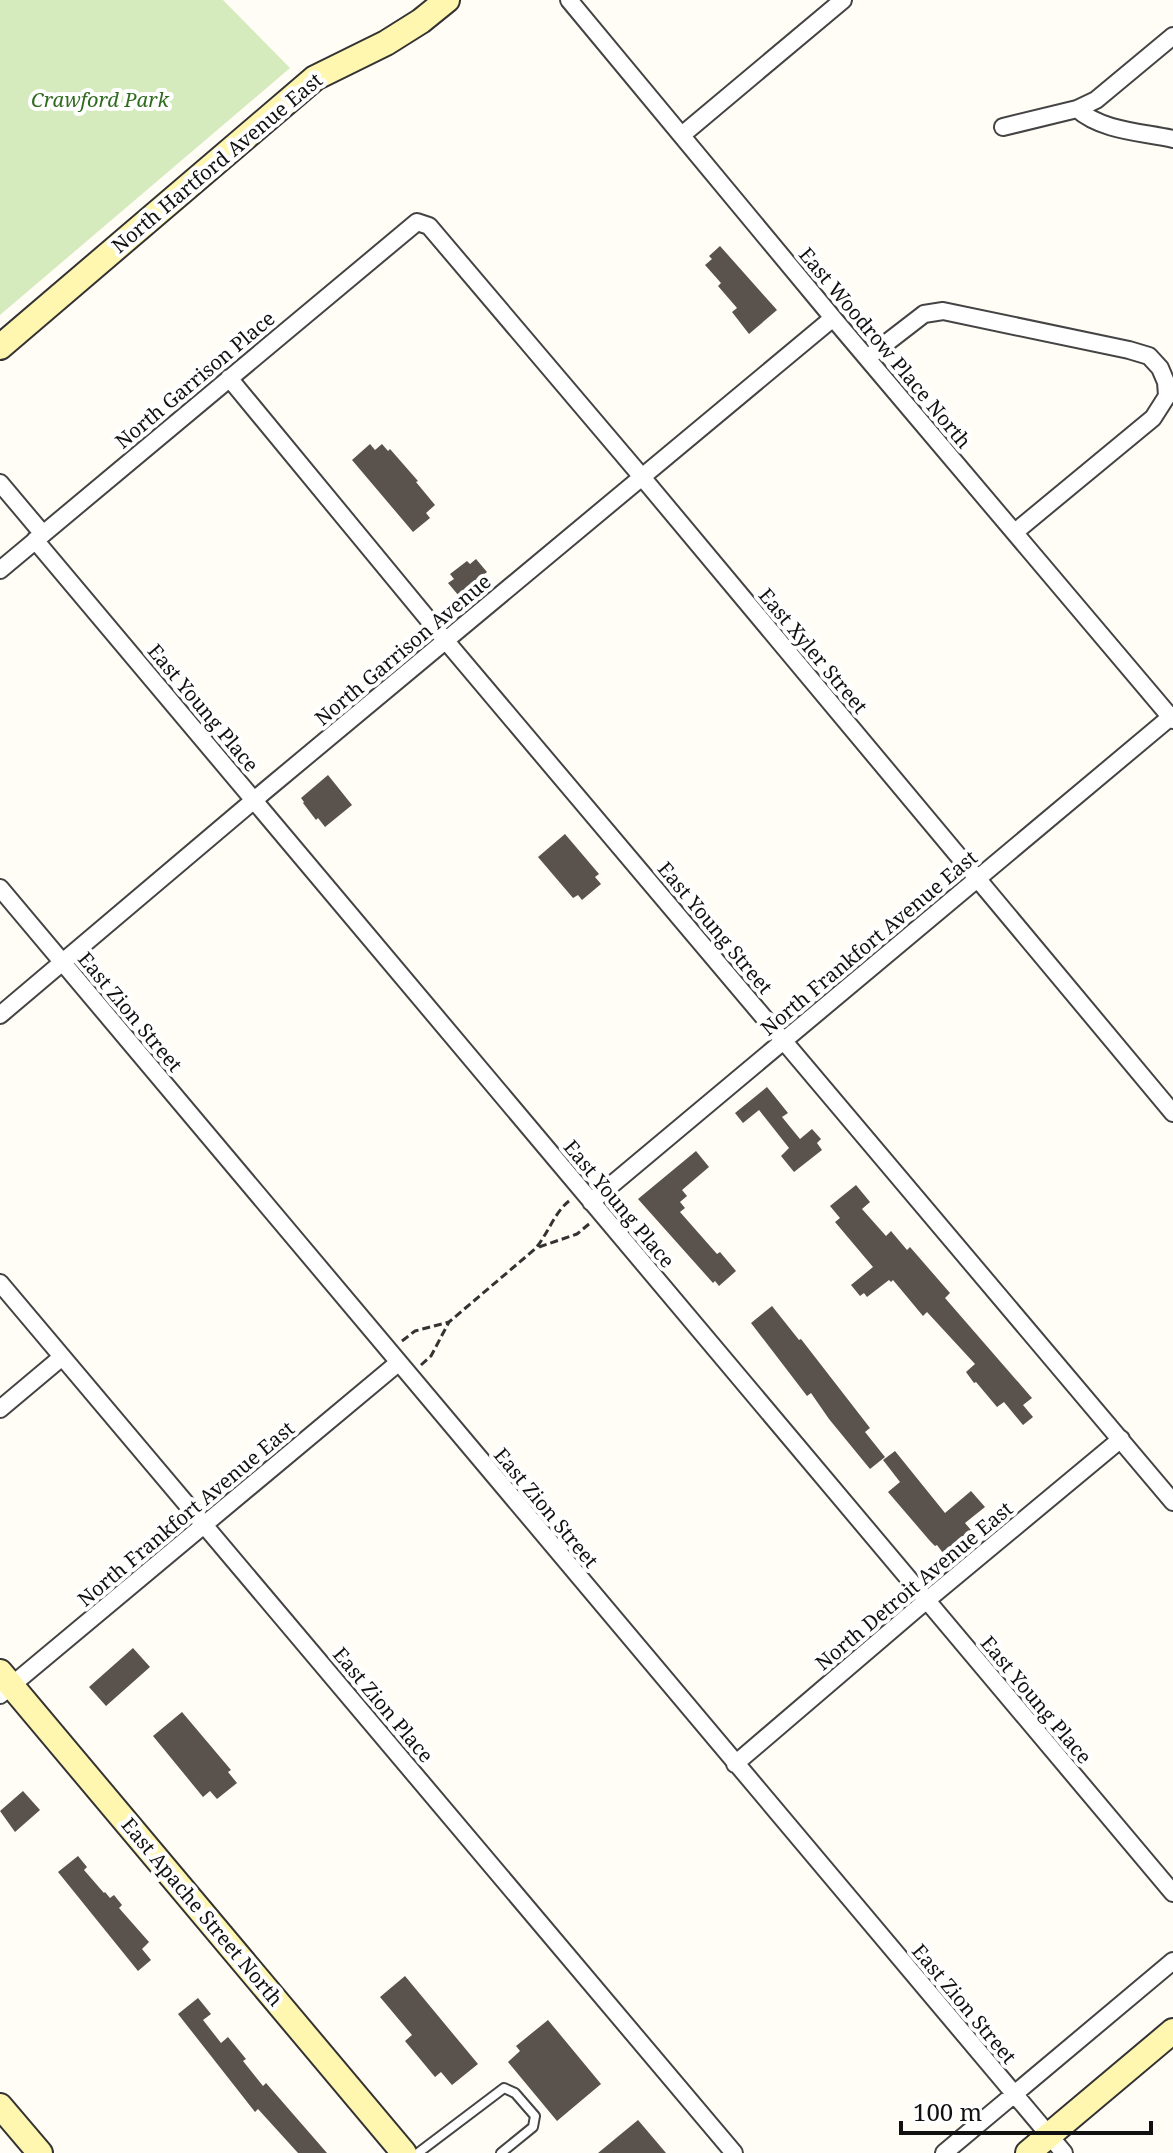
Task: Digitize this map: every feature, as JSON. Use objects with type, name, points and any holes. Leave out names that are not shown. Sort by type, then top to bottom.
[{"type":"main road","name":"North Hartford Avenue East","points":[[0,347],[315,78],[386,43],[447,0]]},
{"type":"main road","name":"East Apache Street North","points":[[4,1684],[404,2153]]},
{"type":"main road","points":[[1028,2153],[1056,2144],[1173,2031]]},
{"type":"main road","points":[[0,2106],[40,2153]]},
{"type":"street","name":"East Woodrow Place North","points":[[569,0],[1172,718]]},
{"type":"street","points":[[682,135],[843,0]]},
{"type":"street","points":[[1003,127],[1077,109],[1096,100],[1173,36]]},
{"type":"street","points":[[1077,109],[1089,120],[1101,124],[1173,139]]},
{"type":"street","name":"North Garrison Place","points":[[0,570],[417,222]]},
{"type":"street","name":"East Xyler Street","points":[[417,222],[429,226],[436,233],[1173,1113]]},
{"type":"street","points":[[867,358],[924,314],[943,311],[1129,350],[1149,356],[1160,368],[1166,382],[1167,396],[1153,418],[1015,532]]},
{"type":"street","name":"North Garrison Avenue","points":[[0,1015],[833,318]]},
{"type":"street","name":"East Young Street","points":[[229,378],[446,641],[1173,1502]]},
{"type":"street","name":"East Young Place","points":[[0,483],[39,537],[255,799],[1173,1893]]},
{"type":"street","name":"North Frankfort Avenue East","points":[[591,1202],[1172,718]]},
{"type":"street","name":"East Zion Street","points":[[0,888],[1056,2144]]},
{"type":"street","name":"East Zion Place","points":[[0,1283],[734,2153]]},
{"type":"street","points":[[0,1409],[62,1357]]},
{"type":"street","name":"North Frankfort Avenue East","points":[[4,1684],[205,1525],[398,1363]]},
{"type":"street","name":"North Detroit Avenue East","points":[[735,1764],[926,1600],[1121,1439]]},
{"type":"street","points":[[944,2153],[1173,1961]]},
{"type":"lane","points":[[418,2153],[504,2088],[515,2093],[535,2116],[533,2127],[501,2153]]},
{"type":"path","points":[[431,1356],[449,1322],[535,1249],[545,1238],[562,1207]]},
{"type":"path","points":[[535,1249],[577,1234]]},
{"type":"path","points":[[415,1331],[449,1322]]},
{"type":"green space","name":"Crawford Park","points":[[0,0],[223,0],[290,68],[0,315]]},
{"type":"building","points":[[720,246],[777,310],[749,334],[732,312],[737,308],[705,265],[712,259],[709,256]]},
{"type":"building","points":[[370,444],[375,450],[382,444],[388,451],[390,449],[435,505],[426,513],[430,518],[413,532],[352,460]]},
{"type":"building","points":[[476,559],[487,572],[459,596],[448,583],[454,579],[450,574],[467,561],[470,564]]},
{"type":"building","points":[[328,775],[352,805],[325,827],[318,818],[316,820],[301,798]]},
{"type":"building","points":[[565,834],[599,874],[595,877],[601,884],[582,900],[578,895],[573,898],[538,857]]},
{"type":"building","points":[[767,1087],[788,1113],[782,1117],[800,1139],[812,1129],[821,1139],[817,1143],[822,1150],[794,1172],[781,1156],[789,1148],[759,1110],[743,1123],[735,1113]]},
{"type":"building","points":[[696,1151],[709,1167],[682,1190],[687,1196],[680,1202],[685,1208],[680,1212],[736,1271],[719,1286],[638,1199]]},
{"type":"building","points":[[856,1185],[870,1202],[862,1209],[886,1236],[891,1231],[907,1250],[910,1247],[950,1293],[945,1298],[1032,1398],[1023,1405],[1033,1417],[1023,1425],[1004,1402],[997,1407],[974,1383],[966,1372],[975,1364],[927,1312],[923,1316],[893,1280],[867,1297],[864,1293],[860,1296],[851,1285],[873,1267],[835,1222],[840,1218],[830,1206]]},
{"type":"building","points":[[772,1306],[870,1428],[865,1432],[885,1457],[870,1469],[811,1393],[807,1396],[751,1323]]},
{"type":"building","points":[[895,1451],[945,1513],[971,1491],[985,1507],[965,1523],[971,1530],[943,1553],[888,1492],[900,1482],[883,1460]]},
{"type":"building","points":[[133,1648],[150,1667],[106,1706],[89,1687]]},
{"type":"building","points":[[182,1712],[231,1770],[228,1772],[237,1783],[217,1799],[210,1791],[203,1797],[153,1736]]},
{"type":"building","points":[[23,1791],[40,1810],[15,1832],[0,1811]]},
{"type":"building","points":[[78,1856],[87,1867],[84,1870],[110,1898],[114,1895],[122,1905],[119,1908],[149,1942],[142,1949],[151,1960],[138,1971],[58,1872]]},
{"type":"building","points":[[405,1976],[478,2064],[452,2085],[441,2072],[435,2077],[405,2041],[412,2035],[380,1997]]},
{"type":"building","points":[[198,1998],[211,2014],[203,2020],[221,2043],[228,2037],[263,2086],[266,2083],[327,2153],[298,2153],[258,2109],[255,2112],[178,2014]]},
{"type":"building","points":[[548,2020],[601,2084],[557,2121],[508,2062],[520,2051],[516,2046]]},
{"type":"building","points":[[638,2120],[666,2153],[598,2153]]}]
